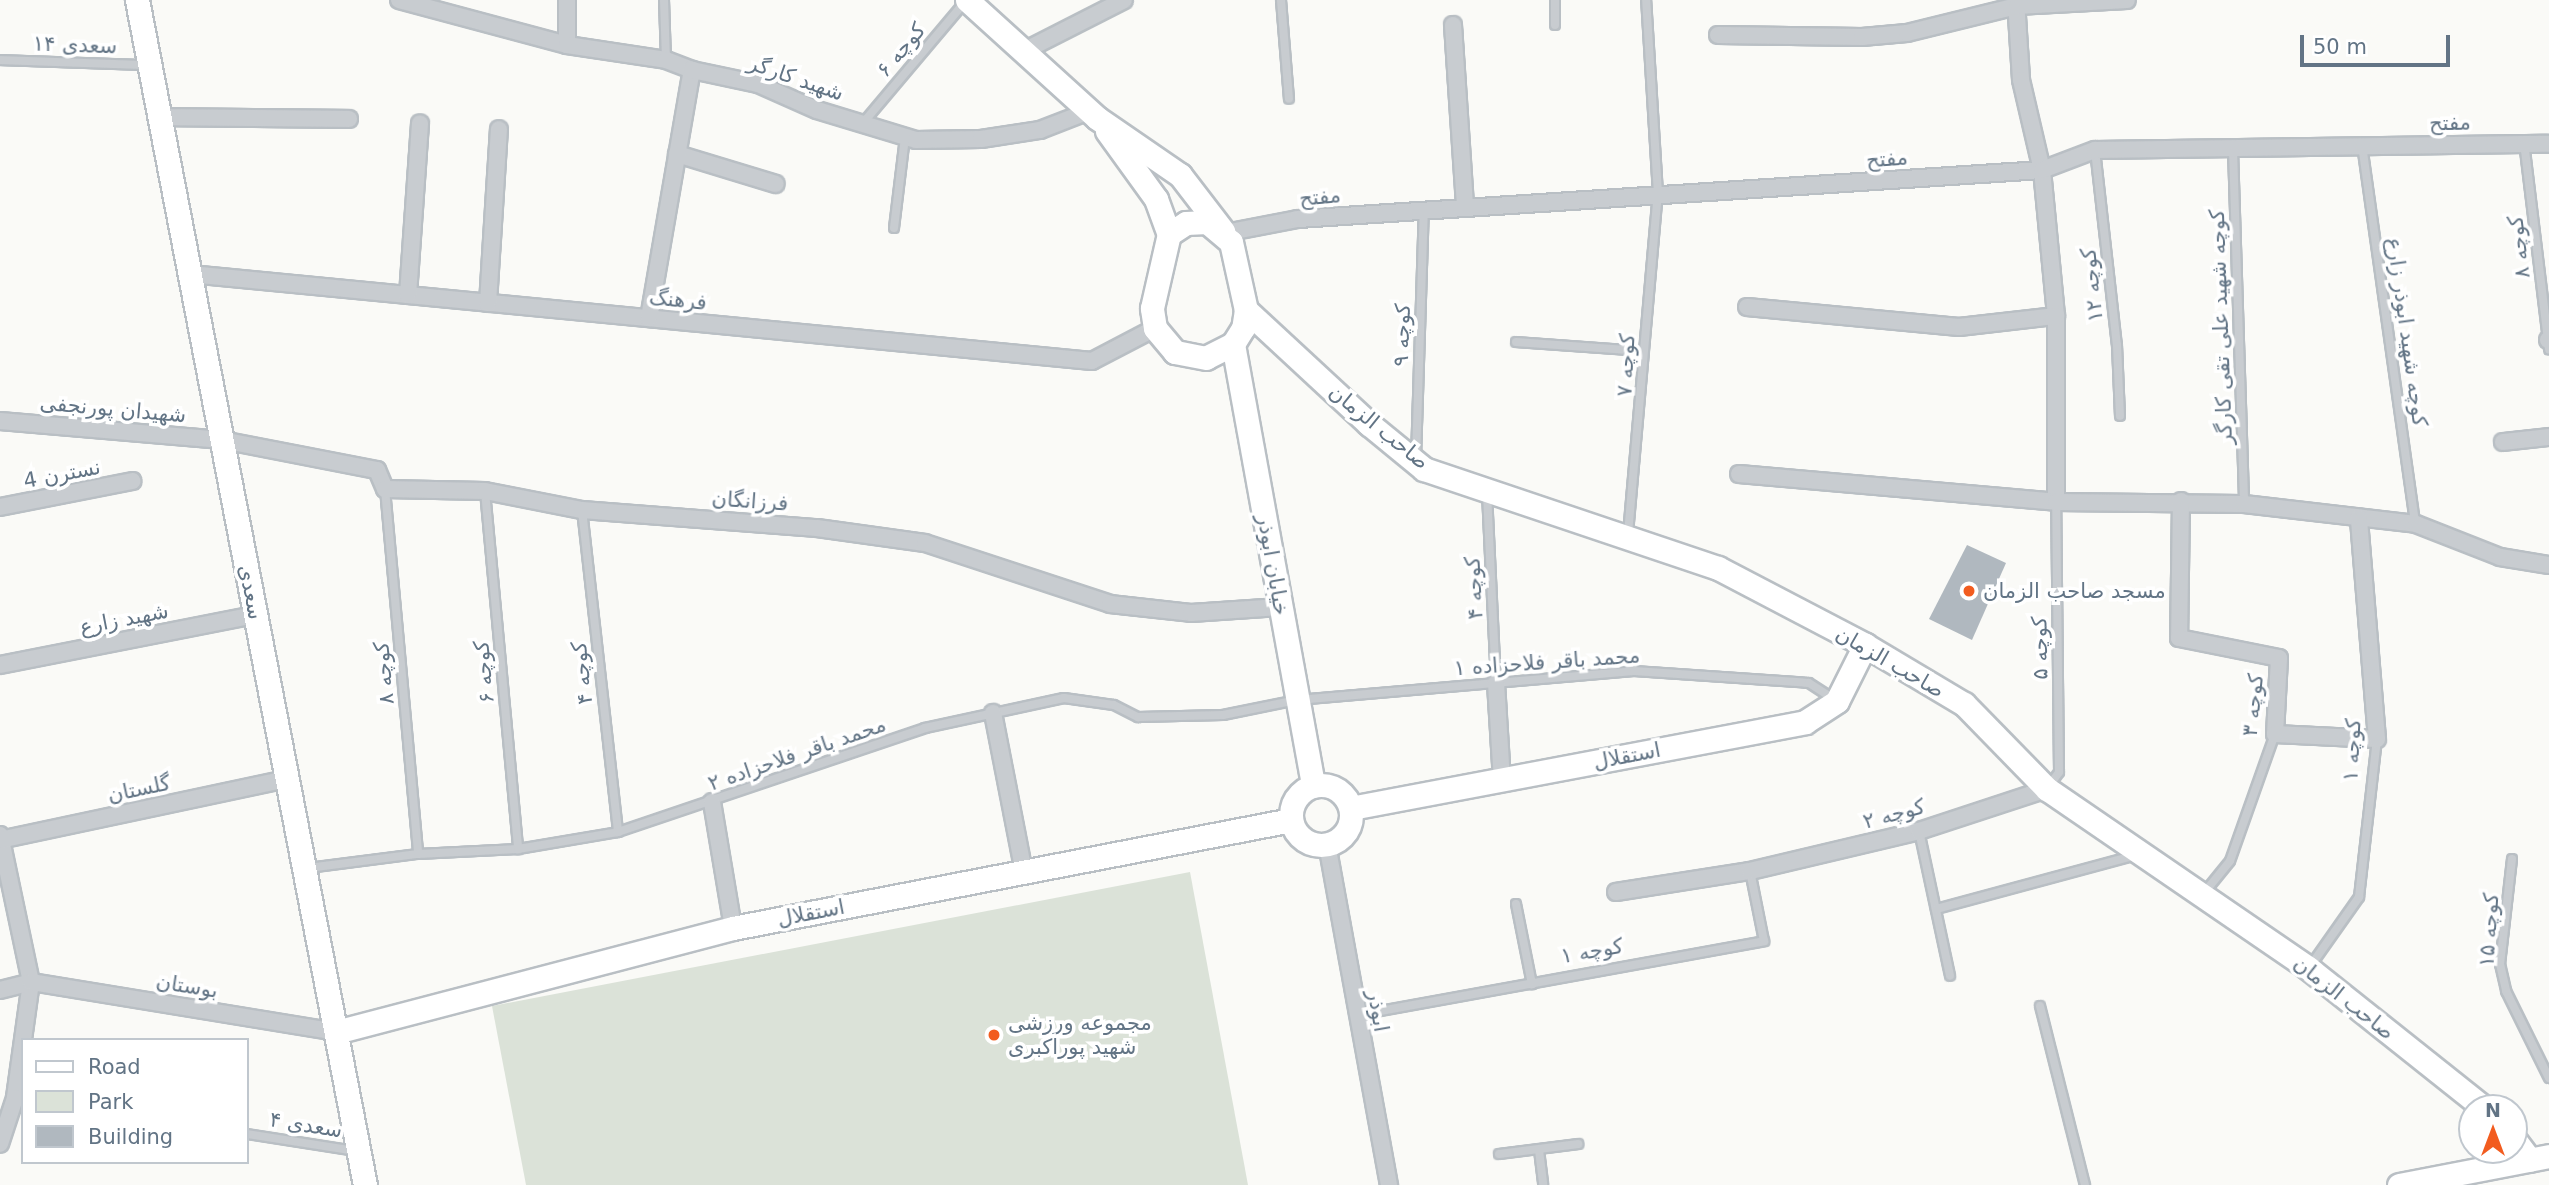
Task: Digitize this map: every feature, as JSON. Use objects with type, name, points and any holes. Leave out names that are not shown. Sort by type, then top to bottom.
[{"type":"street","name":"سعدی","points":[[137,0],[365,1185]]},
{"type":"street","name":"شهید کارگر","points":[[399,0],[567,45],[666,60],[692,70],[758,84],[817,110],[905,137],[981,139],[1040,130],[1093,114]]},
{"type":"street","points":[[567,0],[567,45]]},
{"type":"street","points":[[967,0],[1093,114],[1180,176],[1225,233],[1234,253],[1246,310],[1243,328],[1233,344],[1206,358],[1175,352],[1155,328],[1152,308],[1169,234],[1156,199],[1093,114]]},
{"type":"street","points":[[1024,51],[1124,0]]},
{"type":"street","points":[[1718,35],[1862,37],[1907,33],[2017,3],[2127,0]]},
{"type":"street","points":[[2017,3],[2021,80],[2042,170],[2056,316],[2056,502]]},
{"type":"street","points":[[1453,25],[1465,207]]},
{"type":"street","points":[[649,318],[692,70]]},
{"type":"street","points":[[159,117],[349,119]]},
{"type":"street","points":[[408,295],[420,123]]},
{"type":"street","points":[[488,303],[499,129]]},
{"type":"street","name":"مفتح","points":[[1225,233],[1298,219],[2042,170],[2095,150],[2524,142],[2549,144]]},
{"type":"street","points":[[677,154],[776,184]]},
{"type":"street","points":[[1169,234],[1186,223],[1207,222],[1225,233]]},
{"type":"street","name":"فرهنگ","points":[[190,274],[1092,361],[1155,328]]},
{"type":"street","points":[[1747,307],[1959,327],[2056,316]]},
{"type":"street","name":"صاحب الزمان","points":[[1246,310],[1416,462],[1487,490],[1718,568],[1865,645],[1964,704],[2047,789],[2308,968],[2466,1094]]},
{"type":"street","name":"خیابان ابوذر","points":[[1233,344],[1313,786]]},
{"type":"street","name":"شهیدان پورنجفی","points":[[0,421],[222,440]]},
{"type":"street","points":[[2503,442],[2549,437]]},
{"type":"street","points":[[222,440],[377,470],[385,489]]},
{"type":"street","points":[[1739,474],[2056,502],[2244,503],[2416,524],[2500,557],[2549,565]]},
{"type":"street","name":"نسترن 4","points":[[0,507],[132,481]]},
{"type":"street","name":"فرزانگان","points":[[385,489],[485,491],[582,510],[817,528],[925,543],[1110,604],[1191,613],[1280,607]]},
{"type":"street","name":"کوچه ۳","points":[[2181,501],[2179,638],[2279,658],[2275,734]]},
{"type":"street","name":"کوچه ۱","points":[[2359,518],[2377,739]]},
{"type":"street","name":"شهید زارع","points":[[0,665],[256,615]]},
{"type":"street","points":[[1837,701],[1865,645]]},
{"type":"street","points":[[1496,683],[1502,780]]},
{"type":"street","name":"استقلال","points":[[1351,808],[1805,722],[1837,701]]},
{"type":"street","points":[[993,713],[1024,872]]},
{"type":"street","points":[[2275,734],[2377,739]]},
{"type":"street","name":"گلستان","points":[[0,838],[287,779]]},
{"type":"street","points":[[1328,785],[1344,794],[1351,808],[1348,830],[1326,844],[1315,846],[1298,836],[1291,820],[1294,800],[1313,786],[1328,785]]},
{"type":"street","name":"کوچه ۲","points":[[1616,892],[1749,871],[1919,831],[2047,789]]},
{"type":"street","points":[[712,802],[733,928]]},
{"type":"street","name":"استقلال","points":[[336,1032],[733,928],[1291,820]]},
{"type":"street","points":[[0,838],[31,982],[25,1038]]},
{"type":"street","name":"ابوذر","points":[[1326,844],[1389,1185]]},
{"type":"street","points":[[0,990],[31,982]]},
{"type":"street","name":"بوستان","points":[[31,982],[336,1032]]},
{"type":"street","points":[[0,1144],[19,1098],[21,1079]]},
{"type":"street","points":[[2399,1185],[2540,1158]]},
{"type":"lane","points":[[664,0],[666,60]]},
{"type":"lane","name":"کوچه ۶","points":[[863,123],[967,0]]},
{"type":"lane","points":[[1281,0],[1289,100]]},
{"type":"lane","points":[[1555,0],[1555,25]]},
{"type":"lane","name":"کوچه ۷","points":[[1628,538],[1639,449],[1643,351],[1658,194],[1646,0]]},
{"type":"lane","name":"سعدی ۱۴","points":[[0,60],[149,65]]},
{"type":"lane","points":[[894,228],[905,137]]},
{"type":"lane","name":"کوچه ۸","points":[[2524,142],[2549,343]]},
{"type":"lane","name":"کوچه شهید ابوذر زارع","points":[[2362,145],[2416,524]]},
{"type":"lane","name":"کوچه شهید علی تقی کارگر","points":[[2233,149],[2244,503]]},
{"type":"lane","name":"کوچه ۱۲","points":[[2095,150],[2117,345],[2120,416]]},
{"type":"lane","name":"کوچه ۹","points":[[1416,462],[1424,210]]},
{"type":"lane","points":[[1516,342],[1643,351]]},
{"type":"lane","name":"کوچه ۸","points":[[385,489],[418,854]]},
{"type":"lane","name":"کوچه ۴","points":[[1487,490],[1496,683]]},
{"type":"lane","name":"کوچه ۶","points":[[485,491],[518,849]]},
{"type":"lane","name":"کوچه ۵","points":[[2047,789],[2059,772],[2056,502]]},
{"type":"lane","name":"کوچه ۴","points":[[582,510],[618,832]]},
{"type":"lane","name":"محمد باقر فلاحزاده ۱","points":[[1297,700],[1634,671],[1808,683],[1837,701]]},
{"type":"lane","name":"محمد باقر فلاحزاده ۲","points":[[305,868],[418,854],[518,849],[618,832],[925,729],[1064,698],[1114,705],[1138,718],[1223,715],[1297,700]]},
{"type":"lane","name":"کوچه ۳","points":[[2203,895],[2230,861],[2275,734]]},
{"type":"lane","name":"کوچه ۱","points":[[2308,968],[2359,897],[2377,739]]},
{"type":"lane","points":[[1919,831],[1951,976]]},
{"type":"lane","points":[[1936,909],[2139,854]]},
{"type":"lane","name":"کوچه ۱۵","points":[[2512,859],[2500,964],[2506,991],[2549,1078]]},
{"type":"lane","name":"کوچه ۱","points":[[1358,1015],[1764,941],[1749,871]]},
{"type":"lane","points":[[1516,904],[1532,984]]},
{"type":"lane","points":[[2040,1006],[2085,1185]]},
{"type":"lane","name":"سعدی ۴","points":[[248,1134],[359,1151]]},
{"type":"lane","points":[[1499,1154],[1578,1144]]},
{"type":"lane","points":[[1539,1150],[1543,1185]]},
{"type":"green space","name":"مجموعه ورزشی شهید پوراکبری","points":[[1190,872],[1248,1185],[526,1185],[492,1006]]},
{"type":"building","name":"مسجد صاحب الزمان","points":[[1967,545],[2006,563],[1972,640],[1929,619]]},
{"type":"place","name":"مسجد صاحب الزمان","points":[[1969,591]]},
{"type":"place","name":"مجموعه ورزشی شهید پوراکبری","points":[[994,1035]]}]
